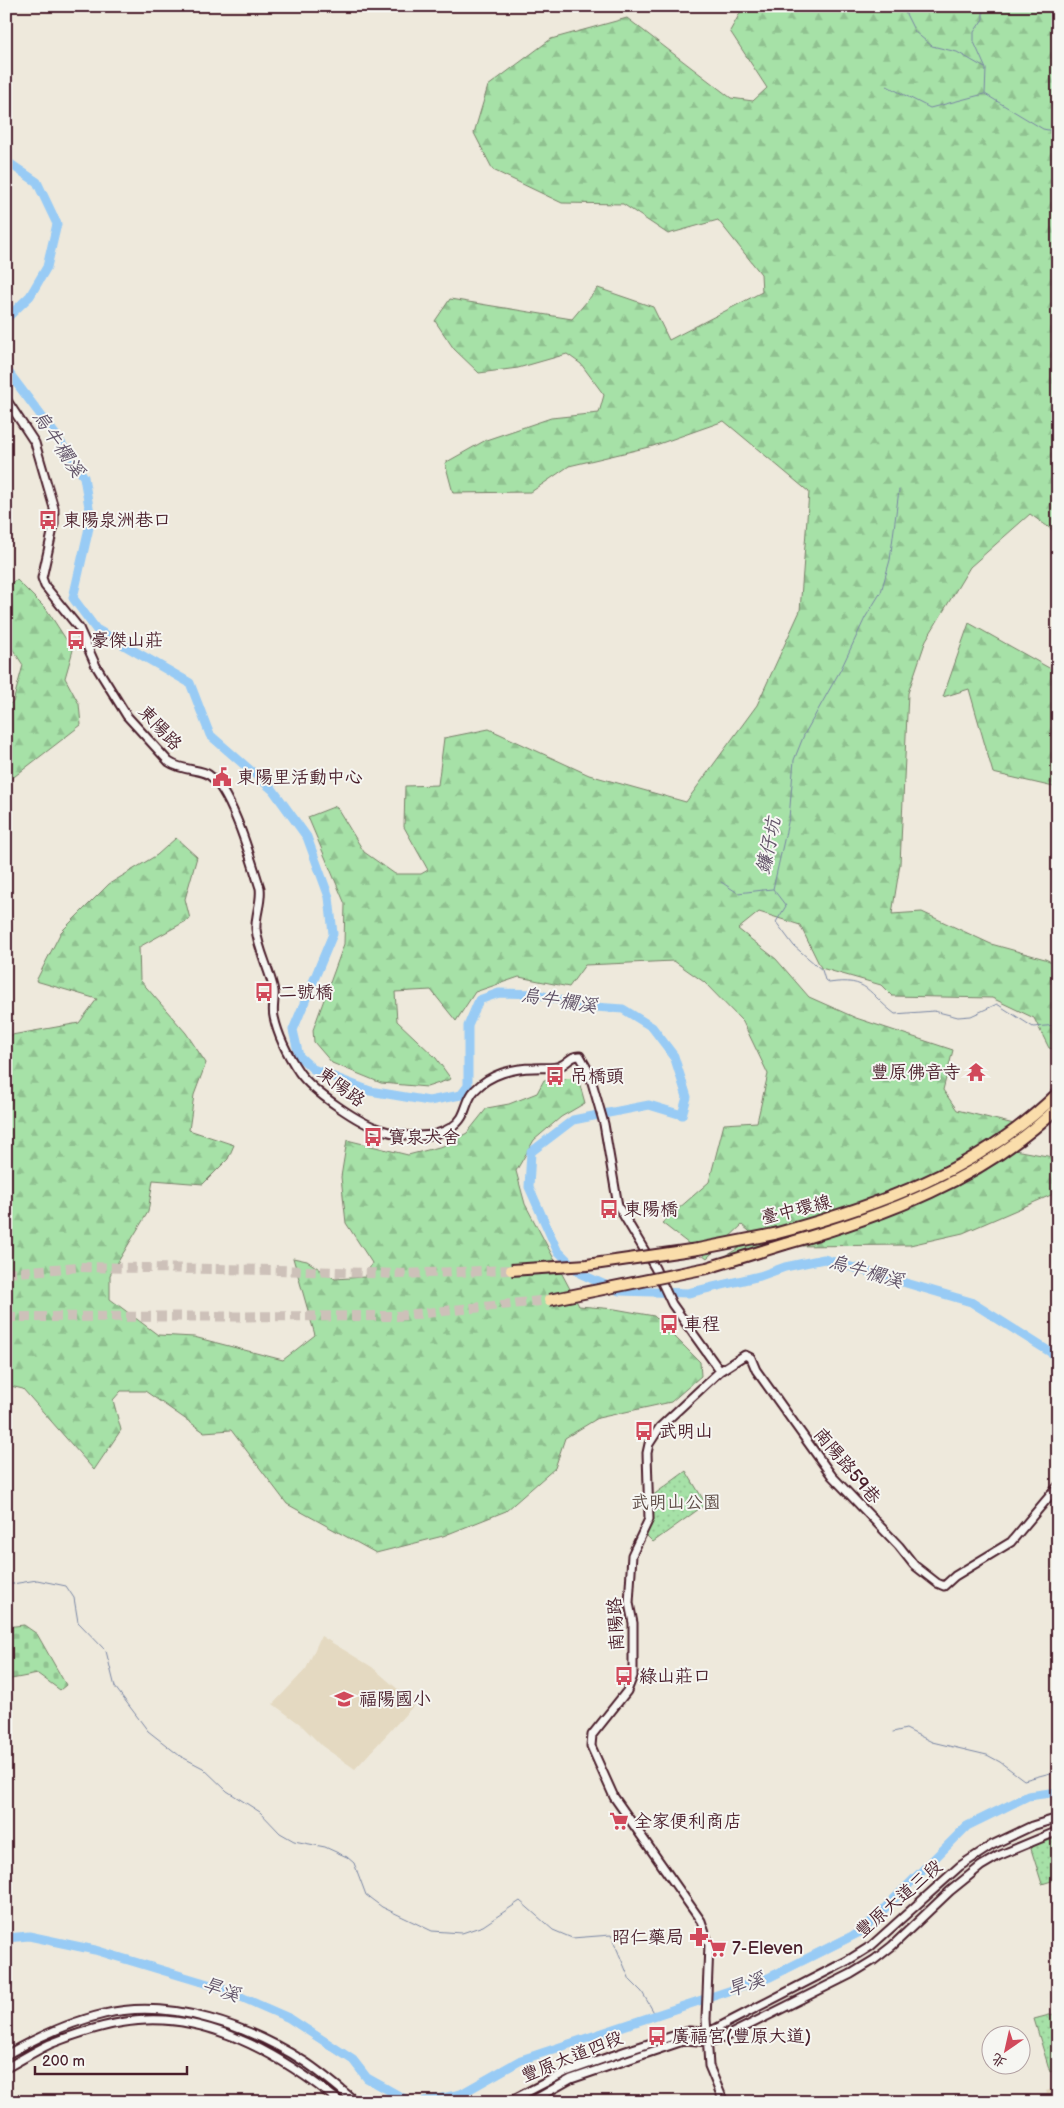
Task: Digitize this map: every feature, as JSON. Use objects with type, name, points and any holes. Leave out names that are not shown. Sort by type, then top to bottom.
[{"type":"highway","name":"臺中環線","points":[[511,1270],[587,1265],[698,1249],[774,1234],[843,1215],[912,1189],[950,1170],[988,1148],[1043,1108],[1058,1093]]},
{"type":"highway","name":"臺中環線","points":[[549,1300],[707,1268],[858,1222],[918,1198],[971,1172],[994,1158],[1058,1107]]},
{"type":"street","name":"東陽路","points":[[6,398],[35,443],[54,508],[54,524],[42,578],[45,586],[79,628],[96,666],[127,716],[169,762],[178,767],[208,774],[224,792],[260,888],[261,895],[256,929],[274,992],[274,1016],[289,1054],[300,1073],[309,1084],[369,1127],[390,1133],[424,1136],[440,1133],[460,1121],[465,1114],[473,1092],[488,1079],[499,1074],[524,1068],[560,1066],[576,1056],[580,1056],[589,1072],[604,1124],[618,1206],[646,1253],[677,1312],[720,1371]]},
{"type":"street","name":"南陽路59巷","points":[[741,1356],[745,1355],[751,1358],[756,1370],[832,1476],[899,1546],[914,1565],[937,1583],[944,1586],[955,1576],[1011,1542],[1058,1486]]},
{"type":"street","name":"南陽路","points":[[708,2032],[706,2019],[709,1945],[701,1921],[614,1797],[591,1746],[592,1735],[627,1691],[633,1676],[633,1623],[629,1603],[630,1576],[632,1555],[649,1519],[647,1468],[649,1444],[660,1427],[720,1371],[741,1356]]},
{"type":"street","name":"豐原大道三段","points":[[708,2032],[847,1961],[872,1946],[960,1866],[992,1844],[1032,1826],[1058,1818]]},
{"type":"street","name":"豐原大道三段","points":[[708,2042],[722,2038],[851,1974],[892,1946],[950,1891],[981,1866],[998,1856],[1058,1831]]},
{"type":"street","points":[[6,2055],[51,2033],[104,2014],[136,2010],[173,2011],[226,2024],[268,2041],[305,2062],[356,2102]]},
{"type":"street","points":[[6,2068],[50,2044],[103,2027],[131,2021],[169,2021],[200,2026],[262,2049],[316,2083],[340,2102]]},
{"type":"street","name":"豐原大道四段","points":[[508,2102],[566,2072],[626,2051],[688,2031],[708,2032]]},
{"type":"street","points":[[708,2032],[709,2066],[724,2102]]},
{"type":"street","name":"豐原大道四段","points":[[530,2102],[570,2079],[686,2040],[708,2042]]},
{"type":"shaded area","name":"福陽國小","points":[[321,1636],[372,1667],[415,1704],[355,1769],[322,1746],[300,1724],[273,1704],[306,1669]]},
{"type":"shaded area","points":[[1058,2087],[1058,2102],[1022,2102],[1047,2094],[1046,2091]]},
{"type":"green space","points":[[744,6],[1058,6],[1058,534],[1030,514],[970,567],[926,640],[908,693],[900,864],[892,914],[922,912],[991,944],[1045,959],[1058,965],[1058,1050],[1049,1048],[1034,1018],[992,998],[892,996],[881,985],[821,968],[800,925],[759,912],[738,929],[776,959],[809,997],[856,1018],[953,1050],[943,1090],[957,1110],[1018,1125],[1009,1149],[1058,1158],[1058,1192],[963,1233],[910,1245],[788,1246],[735,1266],[724,1257],[756,1237],[742,1225],[707,1258],[662,1223],[709,1182],[724,1124],[757,1122],[768,1074],[743,1022],[704,982],[674,961],[585,965],[569,987],[519,977],[475,992],[456,1021],[431,990],[395,992],[397,1021],[436,1058],[451,1079],[427,1087],[381,1083],[332,1063],[314,1042],[313,1030],[344,944],[345,904],[308,817],[336,806],[364,852],[395,874],[421,874],[428,870],[404,827],[405,786],[438,785],[444,738],[489,729],[589,775],[686,802],[757,705],[800,611],[809,492],[724,421],[653,446],[569,466],[531,492],[453,493],[445,463],[486,440],[551,418],[599,413],[604,395],[581,364],[567,354],[518,368],[479,373],[454,349],[435,321],[450,299],[572,319],[598,288],[653,307],[669,340],[762,292],[761,274],[718,220],[668,234],[623,204],[562,203],[493,170],[474,133],[488,86],[551,39],[627,18],[731,98],[753,101],[767,88],[730,31]]},
{"type":"green space","points":[[17,580],[47,610],[73,650],[65,678],[79,704],[81,725],[6,783],[6,706],[13,702],[23,665],[6,639],[6,585]]},
{"type":"green space","points":[[969,623],[1058,673],[1058,788],[993,773],[969,689],[943,697]]},
{"type":"green space","points":[[176,838],[197,857],[185,899],[190,919],[139,947],[140,980],[186,1033],[206,1063],[194,1095],[189,1130],[234,1145],[228,1159],[203,1184],[153,1180],[148,1212],[110,1275],[110,1299],[158,1335],[194,1337],[283,1360],[315,1335],[293,1258],[307,1261],[335,1279],[365,1277],[372,1263],[346,1223],[341,1177],[347,1140],[408,1155],[443,1146],[467,1133],[487,1108],[509,1104],[537,1093],[544,1080],[578,1078],[585,1103],[561,1117],[534,1140],[516,1171],[525,1204],[579,1306],[615,1309],[654,1316],[700,1362],[701,1376],[671,1402],[598,1418],[565,1438],[555,1468],[506,1511],[443,1536],[376,1553],[287,1504],[231,1430],[204,1432],[145,1391],[121,1391],[113,1400],[121,1430],[94,1470],[23,1389],[6,1385],[6,1036],[79,1023],[97,999],[36,981],[61,932],[109,884],[157,855]]},
{"type":"green space","name":"武明山公園","points":[[686,1471],[706,1504],[653,1542],[646,1535],[651,1524],[652,1496]]},
{"type":"green space","points":[[24,1625],[37,1634],[66,1685],[60,1690],[38,1674],[6,1680],[6,1627]]},
{"type":"green space","points":[[1058,1838],[1058,1879],[1042,1884],[1031,1849],[1036,1844]]},
{"type":"green space","points":[[1053,2014],[1055,2017],[1058,2016],[1058,2069],[1050,2072],[1034,2019]]},
{"type":"waterway","points":[[902,6],[915,32],[932,46],[957,52],[985,68]]},
{"type":"waterway","points":[[983,6],[983,19],[974,32],[974,42],[986,69],[985,94],[1043,129],[1058,132]]},
{"type":"waterway","points":[[887,86],[930,108],[984,94]]},
{"type":"waterway","name":"烏牛欄溪","points":[[6,161],[37,182],[57,224],[47,267],[30,296],[6,319]]},
{"type":"waterway","points":[[1054,196],[1058,173]]},
{"type":"waterway","name":"烏牛欄溪","points":[[6,369],[55,434],[84,477],[91,519],[73,598],[96,629],[190,683],[210,735],[273,790],[307,837],[329,897],[333,934],[293,1030],[299,1056],[313,1069],[370,1091],[429,1101],[461,1095],[468,1086],[468,1026],[479,1000],[499,993],[537,994],[581,1006],[623,1009],[652,1027],[674,1056],[687,1097],[682,1115],[649,1105],[573,1120],[531,1152],[529,1187],[557,1250],[581,1274],[619,1291],[688,1293],[760,1276],[785,1267],[824,1259],[971,1302],[1058,1357]]},
{"type":"waterway","name":"鐮仔坑","points":[[773,889],[789,818],[794,760],[804,735],[841,669],[865,618],[881,592],[890,560],[899,490]]},
{"type":"waterway","points":[[721,882],[738,893],[772,889]]},
{"type":"waterway","name":"鐮仔坑","points":[[773,889],[786,906],[776,922],[794,946],[822,970],[825,980],[829,983],[852,982],[860,985],[866,988],[895,1014],[934,1011],[958,1017],[971,1016],[997,1004],[1033,1027],[1058,1025]]},
{"type":"waterway","points":[[6,1585],[37,1580],[66,1586],[74,1598],[78,1622],[106,1651],[115,1687],[148,1731],[180,1756],[203,1768],[227,1791],[260,1812],[280,1833],[294,1841],[325,1847],[347,1857],[354,1863],[366,1895],[382,1907],[432,1931],[462,1933],[483,1926],[520,1901],[553,1930],[572,1938],[611,1935],[630,1980],[642,1992],[656,2016]]},
{"type":"waterway","points":[[893,1732],[906,1729],[932,1742],[987,1755],[1024,1780],[1058,1771]]},
{"type":"waterway","name":"旱溪","points":[[424,2102],[461,2094],[521,2060],[768,1978],[862,1931],[967,1826],[1028,1796],[1058,1792]]},
{"type":"waterway","name":"旱溪","points":[[6,1938],[29,1936],[95,1950],[218,1987],[289,2018],[353,2060],[367,2078],[410,2102]]},
{"type":"tunnel","points":[[6,1273],[79,1267],[401,1274],[511,1270]]},
{"type":"tunnel","points":[[6,1317],[397,1316],[549,1300]]},
{"type":"place","name":"東陽泉洲巷口","points":[[48,520]]},
{"type":"place","name":"豪傑山莊","points":[[76,640]]},
{"type":"place","name":"東陽里活動中心","points":[[222,777]]},
{"type":"place","name":"二號橋","points":[[264,992]]},
{"type":"place","name":"豐原佛音寺","points":[[976,1072]]},
{"type":"place","name":"吊橋頭","points":[[555,1076]]},
{"type":"place","name":"寶泉犬舍","points":[[373,1137]]},
{"type":"place","name":"東陽橋","points":[[609,1209]]},
{"type":"place","name":"車程","points":[[669,1324]]},
{"type":"place","name":"武明山","points":[[644,1431]]},
{"type":"place","name":"綠山莊口","points":[[624,1676]]},
{"type":"place","name":"福陽國小","points":[[344,1699]]},
{"type":"place","name":"全家便利商店","points":[[619,1821]]},
{"type":"place","name":"昭仁藥局","points":[[699,1937]]},
{"type":"place","name":"7-Eleven","points":[[717,1948]]},
{"type":"place","name":"廣福宮(豐原大道)","points":[[657,2036]]}]
